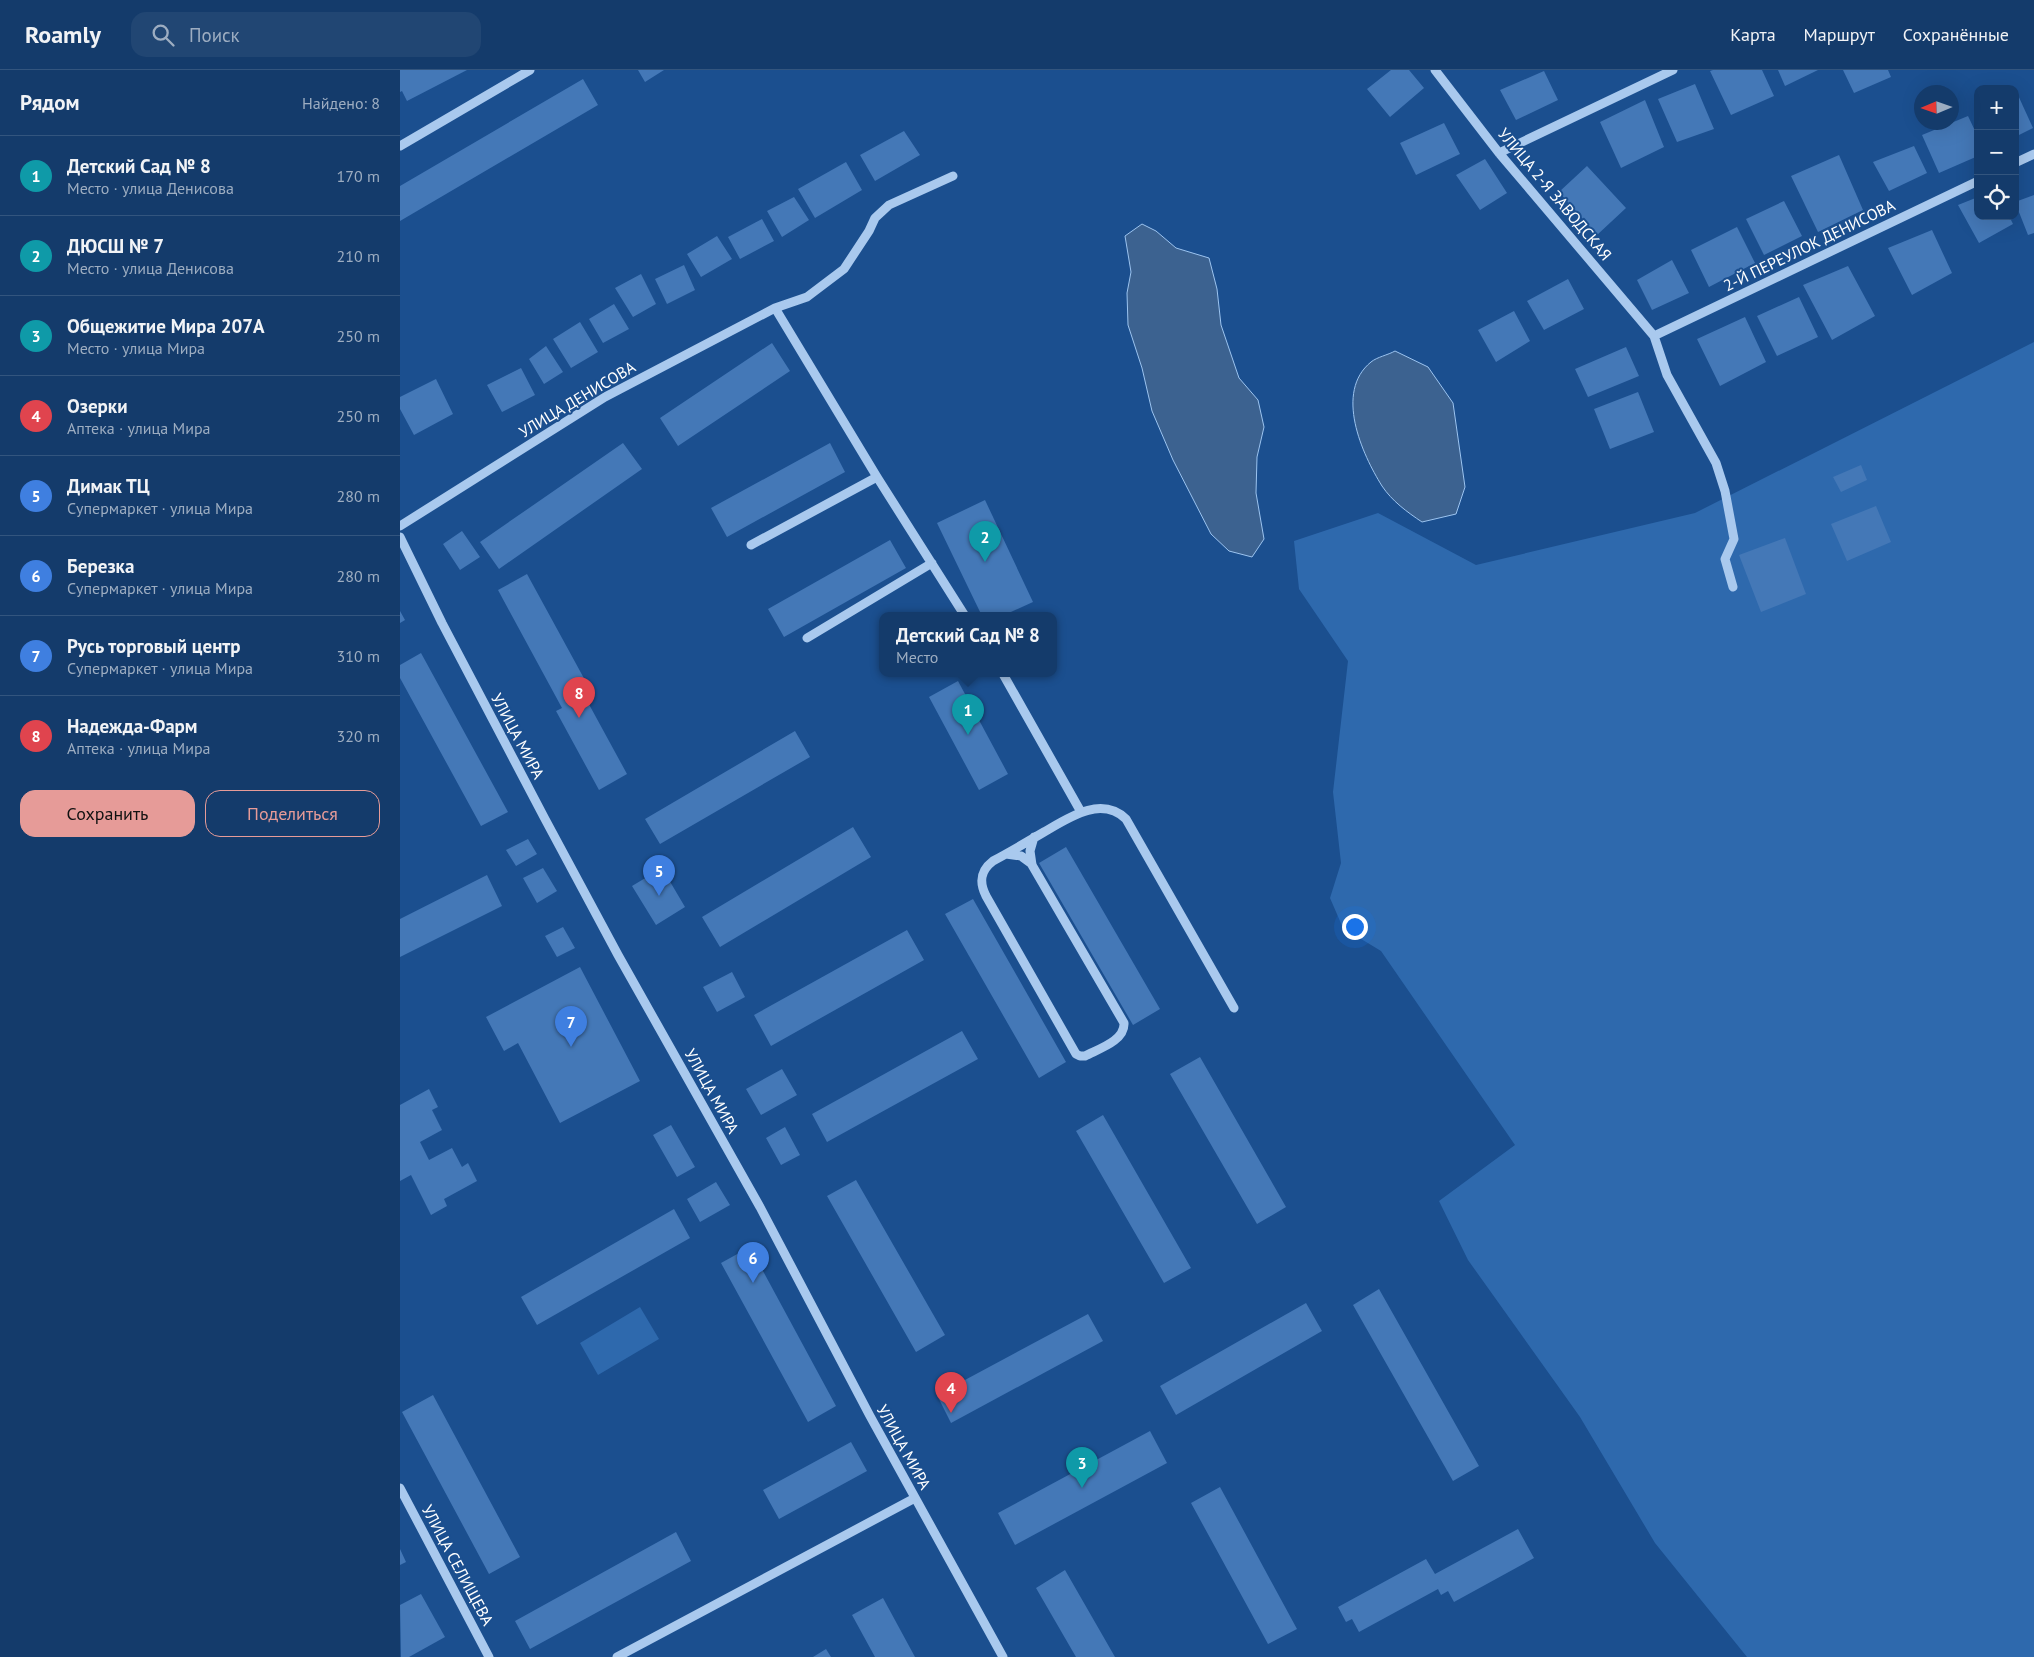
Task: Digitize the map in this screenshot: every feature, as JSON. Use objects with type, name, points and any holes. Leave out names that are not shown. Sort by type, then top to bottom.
[{"type":"street","points":[[400,146],[530,70]]},
{"type":"street","name":"УЛИЦА 2-Я ЗАВОДСКАЯ","points":[[1435,70],[1500,153],[1654,336]]},
{"type":"street","points":[[1500,153],[1673,70]]},
{"type":"street","points":[[2019,161],[2034,154]]},
{"type":"street","name":"УЛИЦА ДЕНИСОВА","points":[[400,526],[605,398],[775,308],[807,296],[844,269],[869,231],[875,218],[889,205],[953,176]]},
{"type":"street","name":"2-Й ПЕРЕУЛОК ДЕНИСОВА","points":[[1654,336],[1974,183]]},
{"type":"street","points":[[775,308],[877,477],[963,612]]},
{"type":"street","points":[[1654,336],[1667,375],[1716,463],[1725,491],[1734,539],[1725,559],[1733,587]]},
{"type":"street","points":[[751,545],[877,477]]},
{"type":"street","name":"УЛИЦА МИРА","points":[[400,537],[446,632],[549,827],[760,1207],[915,1498],[1003,1657]]},
{"type":"street","points":[[807,638],[932,563]]},
{"type":"street","points":[[1004,677],[1066,790],[1081,812]]},
{"type":"street","points":[[1034,838],[1030,850],[1032,864],[1123,1021],[1124,1030],[1120,1037],[1085,1056],[1080,1056],[1074,1051],[982,887],[982,873],[986,867],[1006,854],[1034,838],[1081,812],[1093,809],[1110,810],[1116,811],[1126,819],[1234,1008]]},
{"type":"street","points":[[1006,854],[1021,856],[1032,864]]},
{"type":"street","name":"УЛИЦА СЕЛИЩЕВА","points":[[400,1488],[489,1657]]},
{"type":"street","points":[[617,1657],[915,1498]]},
{"type":"shaded area","points":[[1142,224],[1156,231],[1176,248],[1209,258],[1217,289],[1221,325],[1239,378],[1258,400],[1264,427],[1257,457],[1256,493],[1264,539],[1252,557],[1229,551],[1211,534],[1173,460],[1152,411],[1142,368],[1128,325],[1127,293],[1131,272],[1125,236]]},
{"type":"shaded area","points":[[2034,342],[2034,1657],[1747,1657],[1655,1543],[1580,1417],[1468,1260],[1439,1201],[1515,1145],[1381,951],[1343,928],[1330,898],[1341,863],[1333,792],[1348,661],[1299,589],[1294,541],[1378,513],[1476,565],[1695,513]]},
{"type":"shaded area","points":[[1395,351],[1428,367],[1453,403],[1465,487],[1456,514],[1422,522],[1405,510],[1390,497],[1382,486],[1360,441],[1353,406],[1354,390],[1360,375],[1373,360]]},
{"type":"shaded area","points":[[640,1307],[659,1339],[598,1375],[580,1343]]},
{"type":"building","points":[[400,70],[467,70],[407,101],[402,91],[400,92]]},
{"type":"building","points":[[638,70],[664,70],[645,82]]},
{"type":"building","points":[[1391,70],[1409,70],[1424,88],[1390,117],[1367,89]]},
{"type":"building","points":[[1762,70],[1774,96],[1731,115],[1710,71]]},
{"type":"building","points":[[1778,70],[1818,70],[1785,86]]},
{"type":"building","points":[[1843,70],[1888,70],[1891,77],[1854,93]]},
{"type":"building","points":[[1544,71],[1558,100],[1516,120],[1500,90]]},
{"type":"building","points":[[583,79],[598,105],[400,221],[400,186]]},
{"type":"building","points":[[1695,84],[1714,129],[1677,142],[1658,99]]},
{"type":"building","points":[[2019,97],[2033,128],[2019,135]]},
{"type":"building","points":[[1645,100],[1664,147],[1621,168],[1600,122]]},
{"type":"building","points":[[1968,116],[1974,129],[1974,158],[1939,173],[1922,135],[1934,130],[1959,130],[1959,120]]},
{"type":"building","points":[[1444,123],[1460,154],[1416,175],[1400,143]]},
{"type":"building","points":[[904,131],[920,155],[875,181],[860,155]]},
{"type":"building","points":[[1914,146],[1927,173],[1889,191],[1873,162]]},
{"type":"building","points":[[1839,155],[1863,210],[1818,232],[1791,176]]},
{"type":"building","points":[[1485,159],[1507,193],[1480,210],[1456,175]]},
{"type":"building","points":[[846,162],[862,190],[815,218],[798,189]]},
{"type":"building","points":[[1587,166],[1626,208],[1597,235],[1559,192]]},
{"type":"building","points":[[2034,195],[2034,233],[2028,235],[2019,212],[2019,201]]},
{"type":"building","points":[[794,197],[809,220],[782,237],[767,211]]},
{"type":"building","points":[[1974,199],[1974,220],[2011,220],[2013,224],[1979,243],[1958,205]]},
{"type":"building","points":[[1784,201],[1802,236],[1764,255],[1746,219]]},
{"type":"building","points":[[762,219],[774,241],[740,259],[728,237]]},
{"type":"building","points":[[1737,227],[1755,263],[1709,287],[1691,250]]},
{"type":"building","points":[[1932,230],[1952,273],[1912,295],[1888,248]]},
{"type":"building","points":[[717,236],[732,259],[701,277],[687,254]]},
{"type":"building","points":[[1672,260],[1689,293],[1652,310],[1637,280]]},
{"type":"building","points":[[684,265],[695,290],[667,304],[655,279]]},
{"type":"building","points":[[1848,266],[1875,316],[1832,340],[1803,285]]},
{"type":"building","points":[[641,274],[656,304],[633,317],[615,288]]},
{"type":"building","points":[[1568,279],[1584,309],[1544,330],[1527,301]]},
{"type":"building","points":[[1799,297],[1818,337],[1777,356],[1757,316]]},
{"type":"building","points":[[614,304],[629,329],[603,343],[589,319]]},
{"type":"building","points":[[1514,311],[1530,341],[1496,362],[1478,330]]},
{"type":"building","points":[[1745,317],[1766,362],[1720,386],[1697,339]]},
{"type":"building","points":[[580,322],[598,352],[571,368],[553,339]]},
{"type":"building","points":[[772,343],[790,371],[678,446],[660,418]]},
{"type":"building","points":[[546,346],[563,372],[544,384],[529,359]]},
{"type":"building","points":[[1626,347],[1639,376],[1588,397],[1575,369]]},
{"type":"building","points":[[521,368],[535,395],[502,412],[487,385]]},
{"type":"building","points":[[436,379],[453,414],[414,435],[400,409],[400,397]]},
{"type":"building","points":[[1638,392],[1654,432],[1610,449],[1594,409]]},
{"type":"building","points":[[623,443],[642,469],[499,569],[480,542]]},
{"type":"building","points":[[830,443],[845,472],[727,537],[711,508]]},
{"type":"building","points":[[1861,465],[1867,480],[1841,492],[1833,477]]},
{"type":"building","points":[[985,500],[1033,602],[1011,612],[980,612],[937,523]]},
{"type":"building","points":[[1876,506],[1891,542],[1847,561],[1831,524]]},
{"type":"building","points":[[462,531],[480,557],[460,570],[443,544]]},
{"type":"building","points":[[1785,538],[1806,594],[1761,612],[1739,555]]},
{"type":"building","points":[[890,540],[906,568],[784,637],[768,609]]},
{"type":"building","points":[[527,574],[592,693],[585,697],[627,774],[599,790],[556,711],[562,708],[498,590]]},
{"type":"building","points":[[400,611],[405,620],[400,623]]},
{"type":"building","points":[[421,653],[508,812],[481,826],[400,678],[400,665]]},
{"type":"building","points":[[958,681],[1008,774],[979,790],[929,697]]},
{"type":"building","points":[[795,731],[810,757],[660,844],[645,819]]},
{"type":"building","points":[[853,827],[871,857],[720,947],[702,917]]},
{"type":"building","points":[[528,839],[537,854],[516,866],[506,850]]},
{"type":"building","points":[[1066,847],[1160,1009],[1133,1025],[1039,863]]},
{"type":"building","points":[[543,868],[557,891],[537,903],[523,878]]},
{"type":"building","points":[[662,868],[685,907],[656,925],[632,886]]},
{"type":"building","points":[[487,875],[502,906],[400,957],[400,919]]},
{"type":"building","points":[[973,899],[1066,1062],[1039,1078],[945,914]]},
{"type":"building","points":[[563,927],[575,948],[557,957],[545,936]]},
{"type":"building","points":[[907,930],[924,960],[771,1046],[754,1015]]},
{"type":"building","points":[[580,967],[640,1081],[560,1123],[518,1043],[504,1051],[486,1017]]},
{"type":"building","points":[[732,972],[745,997],[717,1012],[703,987]]},
{"type":"building","points":[[962,1031],[978,1059],[827,1142],[812,1114]]},
{"type":"building","points":[[1200,1057],[1286,1207],[1257,1224],[1170,1074]]},
{"type":"building","points":[[782,1069],[797,1095],[761,1115],[746,1089]]},
{"type":"building","points":[[429,1089],[438,1107],[432,1110],[442,1130],[420,1142],[429,1160],[452,1148],[462,1167],[468,1163],[477,1181],[444,1199],[447,1206],[431,1215],[411,1175],[400,1181],[400,1105]]},
{"type":"building","points":[[1103,1115],[1191,1268],[1164,1283],[1076,1131]]},
{"type":"building","points":[[671,1125],[695,1167],[677,1177],[653,1135]]},
{"type":"building","points":[[785,1127],[800,1155],[781,1165],[766,1138]]},
{"type":"building","points":[[856,1180],[945,1335],[916,1352],[827,1196]]},
{"type":"building","points":[[716,1182],[730,1205],[700,1222],[687,1199]]},
{"type":"building","points":[[674,1209],[690,1238],[537,1325],[521,1297]]},
{"type":"building","points":[[750,1247],[836,1406],[808,1422],[721,1263]]},
{"type":"building","points":[[1379,1289],[1479,1466],[1453,1481],[1353,1305]]},
{"type":"building","points":[[1306,1303],[1322,1331],[1176,1415],[1160,1386]]},
{"type":"building","points":[[1088,1314],[1103,1341],[951,1423],[937,1395]]},
{"type":"building","points":[[433,1395],[520,1557],[489,1574],[402,1412]]},
{"type":"building","points":[[1150,1431],[1167,1463],[1015,1545],[998,1513]]},
{"type":"building","points":[[851,1442],[867,1471],[779,1519],[763,1490]]},
{"type":"building","points":[[1220,1487],[1297,1629],[1268,1644],[1191,1503]]},
{"type":"building","points":[[1518,1529],[1534,1558],[1454,1602],[1448,1591],[1441,1595],[1438,1589],[1359,1632],[1352,1619],[1346,1622],[1338,1607],[1426,1559],[1435,1574]]},
{"type":"building","points":[[676,1532],[691,1561],[530,1649],[515,1621]]},
{"type":"building","points":[[400,1549],[406,1562],[400,1565]]},
{"type":"building","points":[[1065,1570],[1115,1657],[1076,1657],[1036,1588]]},
{"type":"building","points":[[421,1594],[445,1637],[409,1657],[401,1657],[400,1605]]},
{"type":"building","points":[[883,1598],[915,1657],[875,1657],[852,1615]]},
{"type":"building","points":[[826,1649],[831,1657],[813,1657]]},
{"type":"place","name":"ДЮСШ № 7","points":[[985,562]]},
{"type":"place","name":"Надежда-Фарм","points":[[579,718]]},
{"type":"place","name":"Детский Сад № 8","points":[[968,735]]},
{"type":"place","name":"Димак ТЦ","points":[[659,896]]},
{"type":"place","name":"Русь торговый центр","points":[[571,1047]]},
{"type":"place","name":"Березка","points":[[753,1283]]},
{"type":"place","name":"Озерки","points":[[951,1413]]},
{"type":"place","name":"Общежитие Мира 207А","points":[[1082,1488]]}]
